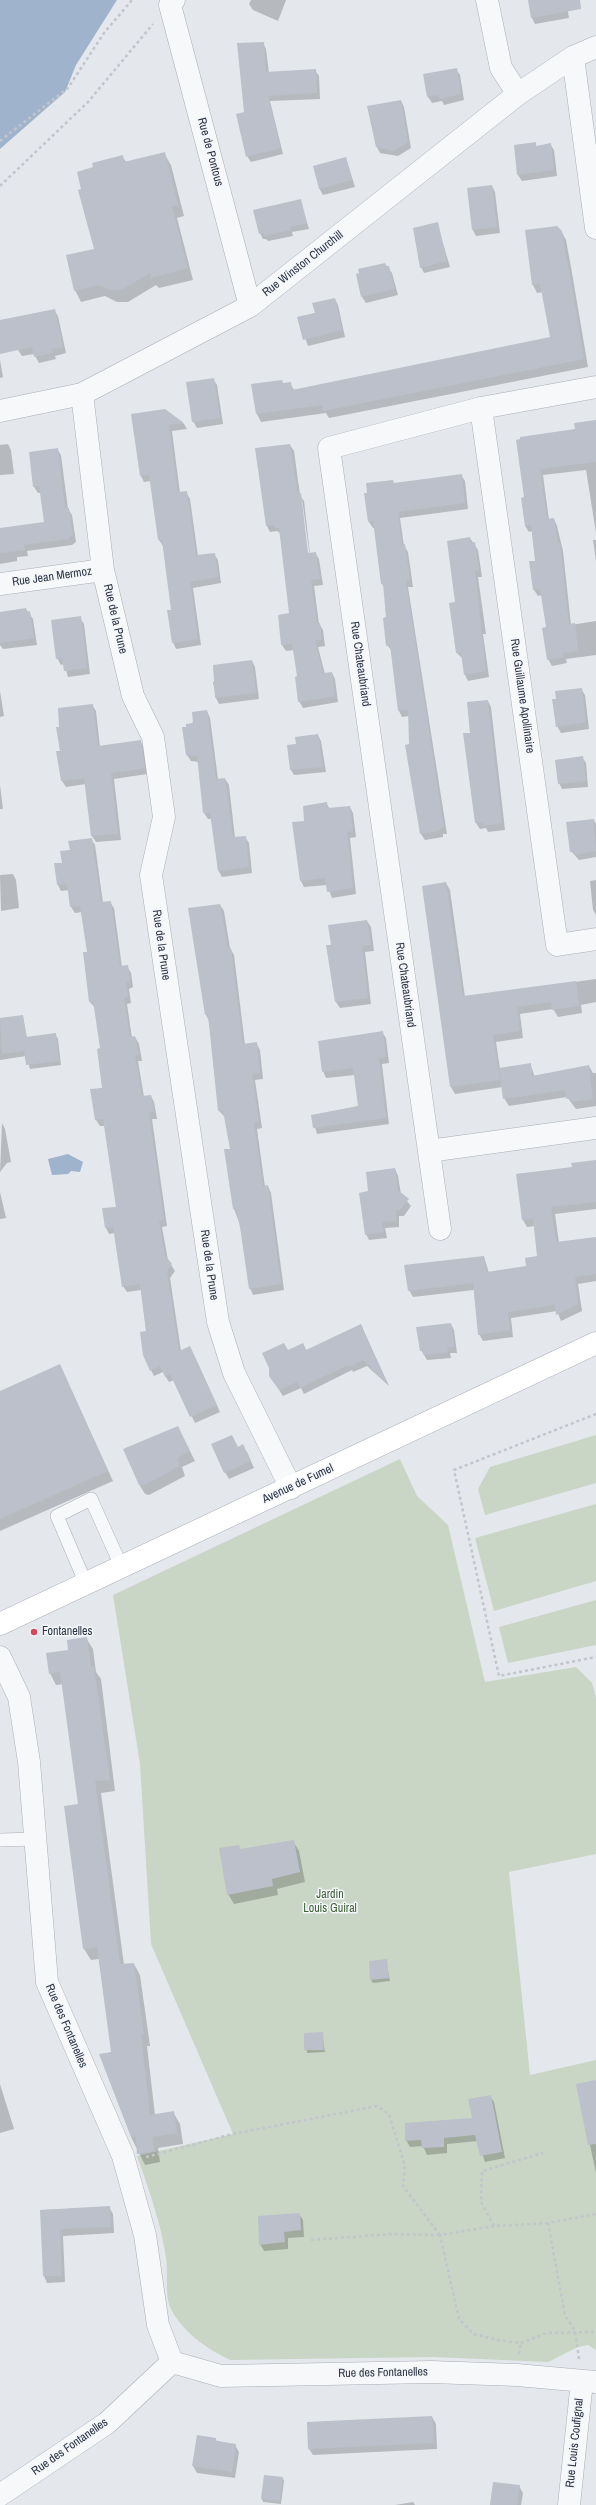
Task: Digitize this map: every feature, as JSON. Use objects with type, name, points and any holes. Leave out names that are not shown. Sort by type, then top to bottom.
[{"type":"main road","name":"Avenue de Fumel","points":[[0,1624],[122,1568],[596,1343]]},
{"type":"street","points":[[487,0],[501,68],[518,94]]},
{"type":"street","name":"Rue de Pontous","points":[[172,2],[250,306]]},
{"type":"street","name":"Rue Winston Churchill","points":[[0,411],[82,394],[250,306],[518,94],[573,57],[596,47]]},
{"type":"street","points":[[573,57],[596,228]]},
{"type":"street","name":"Rue Chateaubriand","points":[[440,1229],[329,448],[481,408],[596,387]]},
{"type":"street","name":"Rue de la Prune","points":[[82,394],[103,570],[133,696],[153,737],[164,817],[151,875],[218,1322],[234,1373],[291,1488]]},
{"type":"street","name":"Rue Guillaume Apollinaire","points":[[481,408],[557,945],[596,939]]},
{"type":"street","name":"Rue Jean Mermoz","points":[[0,584],[103,570]]},
{"type":"street","points":[[429,1151],[596,1128]]},
{"type":"street","name":"Rue des Fontanelles","points":[[0,1657],[19,1697],[29,1762],[46,1982],[123,2156],[145,2235],[158,2325],[172,2362]]},
{"type":"street","name":"Rue des Fontanelles","points":[[172,2362],[221,2376],[431,2372],[516,2375],[589,2382]]},
{"type":"street","name":"Rue des Fontanelles","points":[[5,2497],[107,2423],[172,2362]]},
{"type":"street","name":"Rue Louis Coufignal","points":[[569,2505],[589,2382]]},
{"type":"lane","points":[[86,1584],[57,1516],[91,1499],[122,1568]]},
{"type":"lane","points":[[0,1840],[36,1839]]},
{"type":"path","points":[[0,141],[68,88],[104,33],[132,0]]},
{"type":"path","points":[[0,186],[88,102],[138,40],[172,2]]},
{"type":"path","points":[[596,1414],[454,1470],[499,1676],[596,1657]]},
{"type":"path","points":[[123,2156],[137,2159],[233,2134],[377,2106],[389,2114],[405,2166],[403,2186],[440,2235],[459,2319],[474,2334],[497,2340],[521,2342],[547,2333],[576,2331],[596,2332]]},
{"type":"path","points":[[494,2226],[481,2202],[482,2171],[543,2153]]},
{"type":"path","points":[[311,2240],[392,2234],[440,2235],[494,2226],[548,2223],[596,2214]]},
{"type":"path","points":[[548,2223],[565,2314],[576,2331],[589,2382]]},
{"type":"green space","points":[[596,1435],[596,1483],[485,1515],[478,1489],[490,1467]]},
{"type":"green space","name":"Jardin Louis Guiral","points":[[400,1459],[417,1496],[448,1525],[485,1682],[576,1667],[592,1683],[596,1698],[596,1854],[509,1872],[530,2075],[596,2060],[596,2350],[588,2345],[578,2347],[548,2362],[433,2357],[230,2360],[204,2345],[188,2331],[175,2316],[170,2307],[168,2302],[167,2263],[161,2232],[137,2156],[233,2134],[151,1944],[140,1764],[113,1595]]},
{"type":"green space","points":[[596,1504],[596,1581],[494,1611],[475,1538]]},
{"type":"green space","points":[[596,1600],[596,1645],[508,1663],[499,1627]]},
{"type":"water","points":[[0,0],[117,0],[76,65],[65,92],[0,149]]},
{"type":"water","points":[[68,1154],[83,1162],[80,1172],[71,1171],[68,1174],[52,1175],[48,1159]]},
{"type":"building","points":[[528,0],[580,0],[581,9],[531,18]]},
{"type":"building","points":[[264,42],[266,72],[316,69],[317,93],[268,96],[281,148],[246,157],[236,114],[244,112],[237,43]]},
{"type":"building","points":[[457,68],[461,94],[439,99],[439,95],[427,97],[423,74]]},
{"type":"building","points":[[401,100],[408,142],[394,151],[376,147],[367,106]]},
{"type":"building","points":[[536,142],[536,146],[551,143],[554,170],[517,175],[514,145]]},
{"type":"building","points":[[165,152],[178,205],[172,207],[188,268],[151,278],[150,273],[121,290],[110,290],[98,285],[74,291],[66,255],[94,249],[78,190],[81,189],[77,172],[93,167],[92,163],[123,155],[124,162]]},
{"type":"building","points":[[346,157],[352,180],[319,189],[313,166]]},
{"type":"building","points":[[492,185],[497,227],[472,230],[467,188]]},
{"type":"building","points":[[301,199],[307,223],[290,227],[291,230],[264,236],[263,233],[259,234],[253,210]]},
{"type":"building","points":[[438,222],[447,261],[420,268],[413,228]]},
{"type":"building","points":[[557,226],[562,231],[584,359],[323,411],[322,405],[256,414],[251,384],[282,380],[283,383],[291,382],[292,390],[550,337],[540,284],[532,285],[525,230]]},
{"type":"building","points":[[385,263],[386,266],[389,266],[395,289],[361,297],[356,274],[359,273],[358,269]]},
{"type":"building","points":[[335,298],[342,330],[303,340],[297,317],[315,313],[312,303]]},
{"type":"building","points":[[55,309],[63,347],[52,349],[53,353],[34,357],[32,347],[0,354],[0,320]]},
{"type":"building","points":[[214,378],[220,418],[192,422],[186,382]]},
{"type":"building","points":[[165,409],[184,423],[169,425],[178,492],[187,491],[196,555],[215,553],[218,577],[190,582],[198,639],[172,643],[167,610],[171,610],[162,540],[158,540],[149,475],[140,476],[131,414]]},
{"type":"building","points":[[596,420],[596,462],[540,469],[547,519],[554,518],[558,543],[560,543],[569,624],[575,623],[578,651],[563,653],[564,657],[547,660],[542,628],[546,627],[540,589],[533,590],[529,561],[535,561],[531,525],[525,526],[521,498],[524,497],[516,440],[520,439],[520,437],[575,429],[574,423]]},
{"type":"building","points":[[290,444],[298,494],[301,493],[308,553],[316,552],[320,579],[311,580],[317,624],[320,623],[322,640],[315,640],[323,673],[332,672],[335,696],[298,702],[295,677],[297,676],[292,644],[281,645],[278,615],[289,613],[279,528],[275,528],[274,525],[266,526],[255,448]]},
{"type":"building","points":[[58,448],[65,508],[69,508],[73,536],[69,537],[69,539],[24,545],[25,550],[0,553],[0,528],[44,522],[39,486],[33,487],[29,452]]},
{"type":"building","points":[[462,474],[465,503],[398,512],[402,545],[405,544],[410,580],[406,581],[444,828],[440,828],[440,831],[420,834],[405,745],[409,744],[408,710],[398,711],[390,645],[386,646],[383,618],[386,617],[383,584],[381,584],[373,521],[368,522],[364,493],[367,493],[366,483],[393,480],[394,483]]},
{"type":"building","points":[[470,537],[471,543],[475,542],[479,571],[475,571],[486,671],[464,675],[461,653],[456,653],[449,603],[455,602],[447,541]]},
{"type":"building","points":[[26,608],[27,612],[30,611],[34,638],[0,643],[0,612]]},
{"type":"building","points":[[81,616],[87,668],[64,671],[62,658],[56,659],[51,620]]},
{"type":"building","points":[[252,660],[256,693],[215,698],[213,665]]},
{"type":"building","points":[[582,688],[586,722],[556,727],[552,699],[556,699],[555,691]]},
{"type":"building","points":[[488,700],[502,823],[483,826],[483,822],[475,823],[463,733],[470,733],[467,702]]},
{"type":"building","points":[[93,704],[98,746],[141,740],[145,768],[111,773],[118,834],[91,836],[84,778],[61,781],[56,751],[60,751],[56,727],[59,727],[58,708]]},
{"type":"building","points":[[207,710],[216,779],[225,778],[233,837],[246,836],[249,867],[218,871],[210,813],[203,813],[197,756],[186,755],[182,727],[186,727],[186,724],[193,723],[192,712]]},
{"type":"building","points":[[318,734],[323,767],[290,770],[287,745],[296,744],[295,737]]},
{"type":"building","points":[[583,756],[586,781],[558,784],[555,760]]},
{"type":"building","points":[[327,802],[328,808],[350,806],[353,831],[347,832],[353,888],[327,892],[325,878],[300,881],[292,822],[304,821],[303,806]]},
{"type":"building","points":[[594,819],[596,851],[575,855],[574,851],[570,852],[566,822]]},
{"type":"building","points":[[92,838],[101,902],[111,901],[120,966],[128,965],[130,981],[126,982],[128,997],[124,998],[130,1037],[135,1036],[139,1055],[135,1055],[142,1096],[151,1095],[154,1112],[149,1113],[164,1220],[159,1221],[165,1255],[172,1264],[167,1271],[179,1351],[190,1346],[217,1405],[190,1417],[170,1374],[165,1377],[160,1366],[150,1371],[143,1355],[140,1332],[146,1331],[140,1284],[122,1287],[113,1227],[105,1228],[102,1208],[116,1207],[103,1119],[95,1120],[90,1089],[102,1088],[97,1049],[100,1048],[93,1001],[89,1002],[83,952],[87,952],[80,906],[70,907],[67,884],[57,885],[54,863],[62,863],[60,851],[70,850],[68,841]]},
{"type":"building","points":[[446,882],[463,996],[576,981],[579,1006],[552,1010],[551,1002],[517,1007],[520,1031],[493,1035],[500,1080],[450,1087],[422,886]]},
{"type":"building","points":[[220,904],[228,948],[231,948],[243,1044],[257,1042],[260,1073],[252,1074],[259,1122],[254,1123],[263,1186],[268,1185],[281,1284],[249,1289],[240,1227],[236,1209],[233,1209],[224,1149],[230,1149],[223,1111],[218,1111],[208,1015],[205,1015],[188,908]]},
{"type":"building","points":[[367,920],[371,945],[362,946],[368,998],[335,1002],[326,945],[331,945],[328,925]]},
{"type":"building","points":[[23,1015],[26,1037],[56,1033],[59,1061],[26,1065],[24,1051],[2,1054],[0,1018]]},
{"type":"building","points":[[383,1031],[386,1057],[379,1058],[386,1118],[313,1128],[311,1115],[358,1106],[353,1068],[322,1072],[318,1041]]},
{"type":"building","points":[[531,1063],[532,1076],[589,1065],[593,1099],[571,1102],[570,1098],[566,1099],[565,1090],[503,1099],[499,1068]]},
{"type":"building","points":[[596,1160],[596,1202],[551,1207],[556,1242],[596,1237],[596,1274],[575,1277],[578,1304],[556,1315],[555,1305],[508,1312],[510,1330],[478,1335],[473,1283],[408,1291],[404,1265],[484,1256],[487,1272],[526,1266],[525,1258],[537,1256],[533,1219],[522,1220],[516,1174],[572,1167],[571,1163]]},
{"type":"building","points":[[395,1168],[398,1190],[409,1199],[400,1210],[396,1210],[396,1221],[382,1222],[384,1232],[365,1235],[359,1193],[368,1191],[366,1172]]},
{"type":"building","points":[[451,1323],[454,1347],[447,1347],[448,1352],[423,1355],[423,1351],[420,1351],[416,1327]]},
{"type":"building","points":[[361,1324],[387,1384],[363,1360],[349,1367],[348,1365],[300,1388],[297,1382],[279,1390],[269,1376],[269,1368],[262,1353],[284,1343],[288,1350],[303,1343],[306,1350]]},
{"type":"building","points":[[60,1364],[108,1471],[0,1519],[0,1391]]},
{"type":"building","points":[[178,1426],[190,1451],[177,1458],[180,1466],[142,1486],[141,1484],[139,1485],[123,1449]]},
{"type":"building","points":[[232,1435],[238,1447],[243,1444],[251,1461],[224,1473],[211,1444]]},
{"type":"building","points":[[87,1637],[91,1667],[94,1667],[110,1780],[95,1781],[120,1964],[134,1963],[144,2034],[141,2035],[150,2115],[174,2111],[177,2133],[152,2137],[154,2151],[137,2154],[136,2137],[131,2137],[99,2054],[111,2052],[97,1947],[83,1949],[64,1806],[78,1804],[60,1672],[49,1674],[46,1653],[68,1650],[67,1640]]},
{"type":"building","points":[[294,1840],[300,1872],[272,1879],[273,1886],[227,1895],[219,1848],[239,1845],[240,1849]]},
{"type":"building","points":[[387,1959],[389,1978],[370,1980],[369,1961]]},
{"type":"building","points":[[323,2032],[324,2050],[304,2050],[304,2033]]},
{"type":"building","points":[[596,2080],[596,2144],[588,2145],[576,2084]]},
{"type":"building","points":[[491,2095],[502,2152],[480,2156],[475,2135],[444,2138],[444,2147],[422,2148],[421,2140],[405,2141],[405,2123],[472,2118],[468,2099]]},
{"type":"building","points":[[110,2206],[111,2227],[60,2229],[62,2276],[43,2276],[40,2210]]},
{"type":"building","points":[[300,2213],[301,2230],[284,2232],[285,2242],[259,2245],[258,2216]]},
{"type":"building","points":[[432,2416],[434,2443],[308,2449],[307,2422]]},
{"type":"building","points":[[197,2435],[216,2438],[216,2441],[236,2444],[232,2472],[192,2466]]},
{"type":"building","points":[[264,2475],[283,2477],[280,2501],[261,2499]]},
{"type":"building","points":[[493,2482],[520,2485],[517,2505],[490,2505]]},
{"type":"place","name":"Fontanelles","points":[[34,1632]]}]
